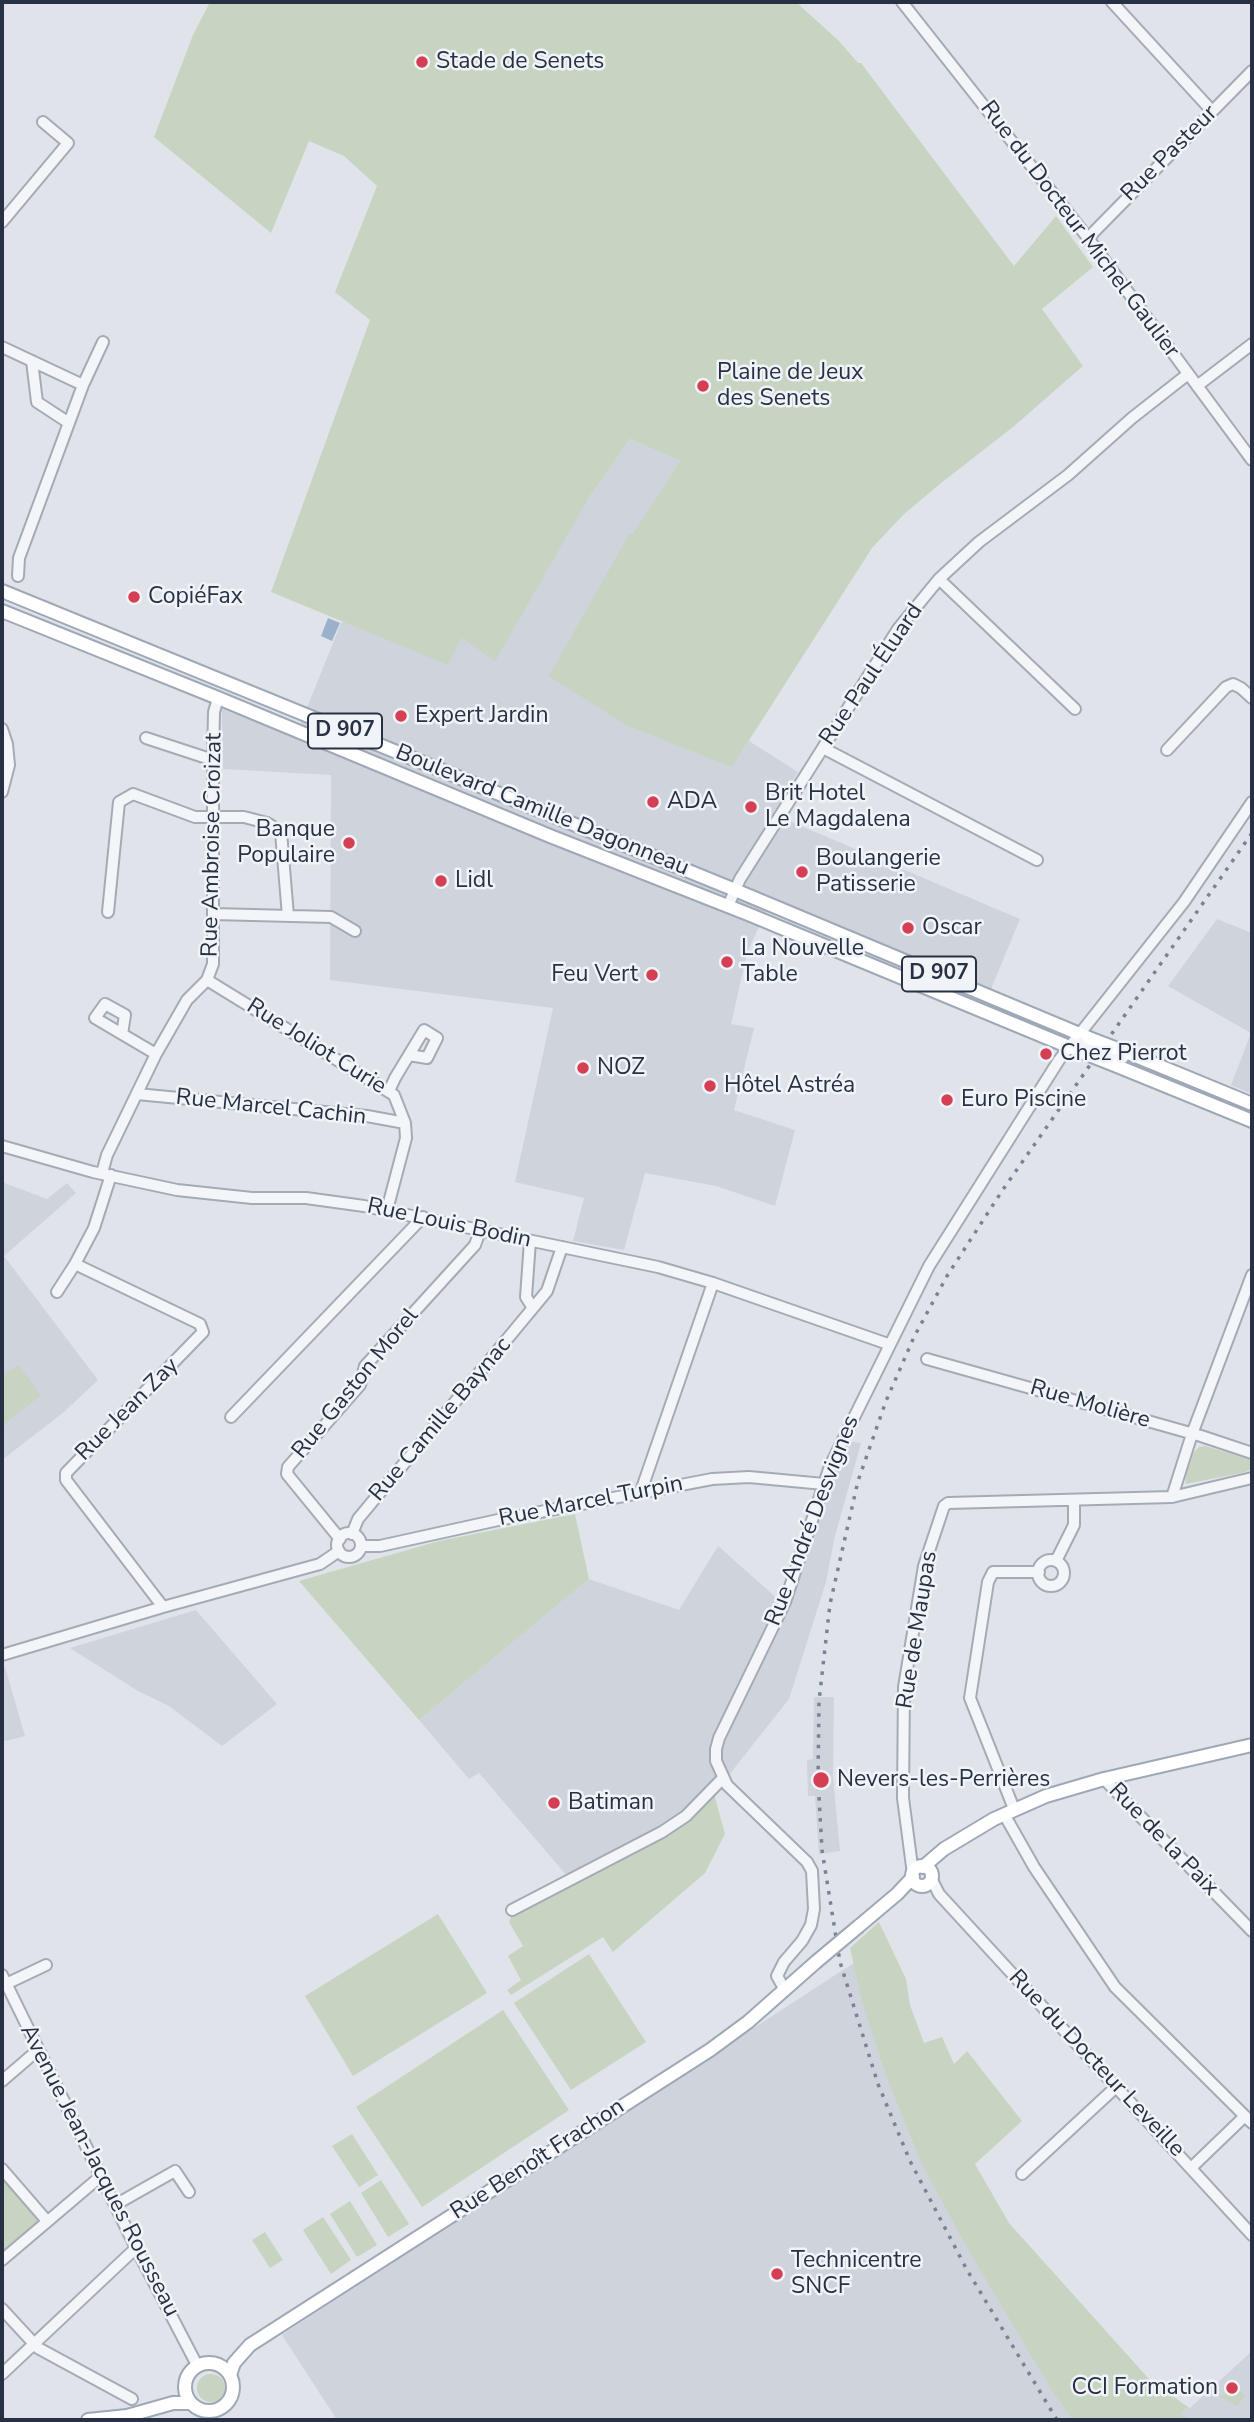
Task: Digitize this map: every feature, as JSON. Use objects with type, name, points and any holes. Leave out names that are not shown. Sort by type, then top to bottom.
[{"type":"main road","name":"Boulevard Camille Dagonneau","points":[[2,591],[735,890],[1080,1043]]},
{"type":"main road","name":"Boulevard Camille Dagonneau","points":[[2,611],[555,838],[1080,1043]]},
{"type":"main road","name":"D 907","points":[[1080,1043],[1123,1059],[1185,1093],[1252,1118]]},
{"type":"main road","name":"D 907","points":[[1123,1059],[1159,1065],[1252,1104]]},
{"type":"main road","points":[[921,1876],[959,1841],[1009,1811],[1046,1796],[1104,1779],[1252,1745]]},
{"type":"main road","name":"Rue Benoît Frachon","points":[[213,2363],[250,2345],[710,2050],[748,2022],[921,1876]]},
{"type":"main road","points":[[230,2375],[234,2362],[250,2345]]},
{"type":"main road","points":[[88,2420],[127,2416],[157,2406],[192,2404],[209,2416],[226,2404],[232,2394],[230,2375],[225,2368],[213,2363],[197,2365],[190,2372],[184,2386],[157,2406]]},
{"type":"main road","points":[[184,2386],[198,2420]]},
{"type":"street","name":"Rue du Docteur Michel Gaulier","points":[[902,2],[1088,237],[1252,460]]},
{"type":"street","points":[[1112,2],[1212,111]]},
{"type":"street","name":"Rue Pasteur","points":[[1088,237],[1252,71]]},
{"type":"street","points":[[2,222],[68,143],[43,122]]},
{"type":"street","points":[[18,576],[19,558],[83,385],[103,342]]},
{"type":"street","points":[[1197,386],[1252,344]]},
{"type":"street","points":[[2,346],[83,385]]},
{"type":"street","points":[[32,361],[37,402],[69,423]]},
{"type":"street","name":"Rue Paul Éluard","points":[[728,906],[735,890],[898,629],[939,579],[979,542],[1068,475],[1132,418],[1188,374]]},
{"type":"street","points":[[939,579],[1075,709]]},
{"type":"street","points":[[1167,750],[1226,687],[1233,684],[1252,698]]},
{"type":"street","name":"Rue Ambroise Croizat","points":[[106,1174],[107,1155],[156,1054],[187,1000],[207,980],[214,964],[213,760],[218,698]]},
{"type":"street","points":[[2,730],[7,744],[9,765],[2,792]]},
{"type":"street","points":[[146,738],[213,760]]},
{"type":"street","points":[[823,748],[1037,860]]},
{"type":"street","points":[[108,912],[119,802],[133,794],[195,817],[244,817],[267,823],[281,832],[288,916]]},
{"type":"street","points":[[1080,1043],[1184,902],[1252,802]]},
{"type":"street","points":[[214,914],[331,916],[355,931]]},
{"type":"street","name":"Rue Joliot Curie","points":[[207,980],[389,1091],[394,1095],[405,1123]]},
{"type":"street","points":[[122,1034],[156,1054]]},
{"type":"street","name":"Rue André Desvignes","points":[[723,1779],[716,1761],[719,1738],[785,1602],[830,1466],[888,1344],[929,1266],[1059,1060],[1080,1043]]},
{"type":"street","points":[[389,1091],[409,1055]]},
{"type":"street","name":"Rue Marcel Cachin","points":[[137,1094],[367,1116],[405,1123]]},
{"type":"street","points":[[387,1210],[406,1138],[405,1123]]},
{"type":"street","name":"Rue Louis Bodin","points":[[2,1146],[177,1190],[252,1198],[306,1198],[387,1210],[658,1267],[713,1283],[888,1344]]},
{"type":"street","points":[[57,1292],[94,1228],[106,1174]]},
{"type":"street","points":[[231,1417],[423,1217]]},
{"type":"street","name":"Rue Gaston Morel","points":[[340,1539],[287,1474],[288,1467],[360,1385],[365,1366],[475,1245],[480,1231]]},
{"type":"street","points":[[530,1241],[526,1297],[533,1308]]},
{"type":"street","name":"Rue Camille Baynac","points":[[352,1534],[358,1519],[547,1291],[562,1247]]},
{"type":"street","name":"Rue Jean Zay","points":[[75,1264],[200,1324],[203,1332],[66,1473],[66,1480],[163,1607]]},
{"type":"street","points":[[1172,1497],[1192,1434],[1252,1275]]},
{"type":"street","points":[[640,1492],[713,1283]]},
{"type":"street","name":"Rue Molière","points":[[927,1359],[1252,1453]]},
{"type":"street","name":"Rue Marcel Turpin","points":[[361,1546],[380,1546],[498,1520],[712,1479],[749,1477],[824,1484]]},
{"type":"street","name":"Rue de Maupas","points":[[921,1876],[910,1855],[902,1798],[904,1687],[924,1566],[944,1506],[948,1503],[1172,1497],[1252,1478]]},
{"type":"street","points":[[1056,1561],[1074,1525],[1074,1500]]},
{"type":"street","points":[[345,1534],[352,1534],[358,1537],[361,1546],[358,1553],[345,1556],[338,1546],[340,1539],[345,1534]]},
{"type":"street","points":[[2,1655],[320,1564],[340,1552]]},
{"type":"street","points":[[1039,1572],[1044,1584],[1056,1585],[1063,1579],[1064,1571],[1056,1561]]},
{"type":"street","points":[[1039,1572],[1044,1563],[1056,1561]]},
{"type":"street","points":[[1039,1572],[993,1572],[988,1582],[970,1698],[1009,1811],[1034,1867],[1115,1986],[1247,2118]]},
{"type":"street","points":[[512,1910],[662,1832],[685,1816],[723,1779],[807,1862],[811,1871],[814,1909],[811,1925],[778,1971],[777,1976],[785,1990]]},
{"type":"street","name":"Rue de la Paix","points":[[1104,1779],[1252,1931]]},
{"type":"street","name":"Rue du Docteur Leveille","points":[[921,1876],[1252,2235]]},
{"type":"street","points":[[4,1980],[46,1965]]},
{"type":"street","name":"Avenue Jean-Jacques Rousseau","points":[[4,1980],[197,2365]]},
{"type":"street","points":[[2,2081],[38,2050]]},
{"type":"street","points":[[1022,2174],[1116,2087]]},
{"type":"street","points":[[1191,2168],[1247,2118],[1252,2104]]},
{"type":"street","points":[[2,2169],[47,2221]]},
{"type":"street","points":[[115,2204],[175,2171],[188,2193]]},
{"type":"street","points":[[2,2260],[101,2176]]},
{"type":"street","points":[[2,2374],[136,2248]]},
{"type":"street","points":[[2,2309],[38,2348],[132,2399]]},
{"type":"shaded area","points":[[630,439],[680,461],[633,535],[630,533],[628,726],[732,766],[749,741],[798,772],[774,812],[787,820],[1020,919],[991,989],[771,900],[747,953],[731,1024],[754,1028],[734,1110],[795,1130],[775,1206],[716,1186],[645,1173],[624,1250],[573,1241],[584,1198],[515,1182],[553,1008],[330,980],[331,775],[223,769],[222,709],[295,737],[342,621],[448,664],[462,638],[588,499]]},
{"type":"shaded area","points":[[1217,919],[1252,933],[1252,1094],[1231,1085],[1251,1033],[1168,986]]},
{"type":"shaded area","points":[[2,1182],[47,1199],[67,1183],[76,1193],[4,1256],[98,1380],[64,1412],[2,1460]]},
{"type":"shaded area","points":[[848,1441],[861,1443],[835,1536],[826,1582],[789,1699],[714,1794],[670,1834],[574,1884],[479,1773],[469,1779],[419,1720],[589,1579],[679,1610],[718,1546],[789,1609],[831,1476]]},
{"type":"shaded area","points":[[196,1610],[277,1704],[222,1746],[169,1706],[138,1691],[70,1648]]},
{"type":"shaded area","points":[[5,1667],[25,1736],[2,1742],[2,1668]]},
{"type":"shaded area","points":[[814,1697],[834,1697],[833,1777],[840,1851],[819,1854],[815,1796],[808,1796],[807,1760],[813,1759]]},
{"type":"shaded area","points":[[866,1955],[1098,2420],[337,2420],[282,2335]]},
{"type":"shaded area","name":"CCI Formation","points":[[1252,2351],[1252,2420],[1175,2420],[1190,2408]]},
{"type":"green space","name":"Plaine de Jeux des Senets","points":[[210,2],[796,2],[861,63],[1014,266],[1056,216],[1093,267],[1042,309],[1083,366],[1013,427],[903,515],[872,548],[732,767],[628,726],[549,676],[630,533],[633,534],[680,461],[630,439],[588,499],[495,661],[462,638],[448,665],[271,592],[370,320],[335,292],[377,186],[344,156],[309,141],[271,233],[154,137],[193,35]]},
{"type":"green space","points":[[18,1365],[41,1395],[2,1426],[2,1377]]},
{"type":"green space","points":[[1205,1446],[1252,1460],[1252,1468],[1246,1472],[1186,1484],[1185,1477],[1194,1452]]},
{"type":"green space","points":[[575,1514],[589,1579],[419,1720],[299,1581],[439,1541]]},
{"type":"green space","points":[[714,1794],[725,1834],[705,1873],[613,1952],[603,1937],[511,1995],[507,1990],[521,1980],[508,1956],[523,1946],[509,1922],[512,1915],[670,1834]]},
{"type":"green space","points":[[438,1914],[487,1993],[353,2076],[305,1996]]},
{"type":"green space","points":[[879,1922],[906,1979],[910,2005],[924,2043],[942,2037],[954,2064],[967,2051],[1022,2121],[975,2164],[1009,2223],[1149,2379],[1188,2407],[1181,2414],[1192,2420],[1073,2420],[1053,2392],[967,2247],[921,2162],[886,2075],[861,1998],[850,1948]]},
{"type":"green space","points":[[589,1954],[646,2042],[571,2090],[514,2003]]},
{"type":"green space","points":[[503,2010],[569,2110],[422,2207],[356,2107]]},
{"type":"green space","points":[[352,2134],[378,2175],[359,2187],[332,2146]]},
{"type":"green space","points":[[2,2176],[38,2220],[2,2253]]},
{"type":"green space","points":[[381,2180],[409,2224],[388,2237],[361,2193]]},
{"type":"green space","points":[[350,2201],[377,2245],[357,2257],[330,2214]]},
{"type":"green space","points":[[323,2217],[351,2260],[331,2274],[303,2230]]},
{"type":"green space","points":[[265,2232],[283,2260],[270,2268],[252,2240]]},
{"type":"green space","points":[[211,2374],[221,2378],[225,2388],[221,2398],[211,2402],[201,2398],[197,2388],[201,2378]]},
{"type":"green space","points":[[1239,2390],[1245,2396],[1237,2406],[1219,2396]]},
{"type":"water","points":[[328,618],[340,623],[332,641],[321,636]]},
{"type":"railway","points":[[1057,2420],[967,2270],[910,2161],[878,2084],[840,1962],[822,1850],[818,1779],[819,1701],[830,1604],[858,1481],[886,1401],[914,1337],[947,1276],[1002,1191],[1252,833]]},
{"type":"place","name":"Stade de Senets","points":[[422,62]]},
{"type":"place","name":"Plaine de Jeux des Senets","points":[[703,386]]},
{"type":"place","name":"CopiéFax","points":[[134,597]]},
{"type":"place","name":"Expert Jardin","points":[[401,716]]},
{"type":"place","name":"ADA","points":[[653,802]]},
{"type":"place","name":"Brit Hotel Le Magdalena","points":[[751,807]]},
{"type":"place","name":"Banque Populaire","points":[[349,843]]},
{"type":"place","name":"Boulangerie Patisserie","points":[[802,872]]},
{"type":"place","name":"Lidl","points":[[441,881]]},
{"type":"place","name":"Oscar","points":[[908,928]]},
{"type":"place","name":"La Nouvelle Table","points":[[727,962]]},
{"type":"place","name":"Feu Vert","points":[[652,975]]},
{"type":"place","name":"Chez Pierrot","points":[[1046,1054]]},
{"type":"place","name":"NOZ","points":[[583,1068]]},
{"type":"place","name":"Hôtel Astréa","points":[[710,1086]]},
{"type":"place","name":"Euro Piscine","points":[[947,1100]]},
{"type":"place","name":"Nevers-les-Perrières","points":[[821,1780]]},
{"type":"place","name":"Batiman","points":[[554,1803]]},
{"type":"place","name":"Technicentre SNCF","points":[[777,2274]]},
{"type":"place","name":"CCI Formation","points":[[1232,2388]]}]
